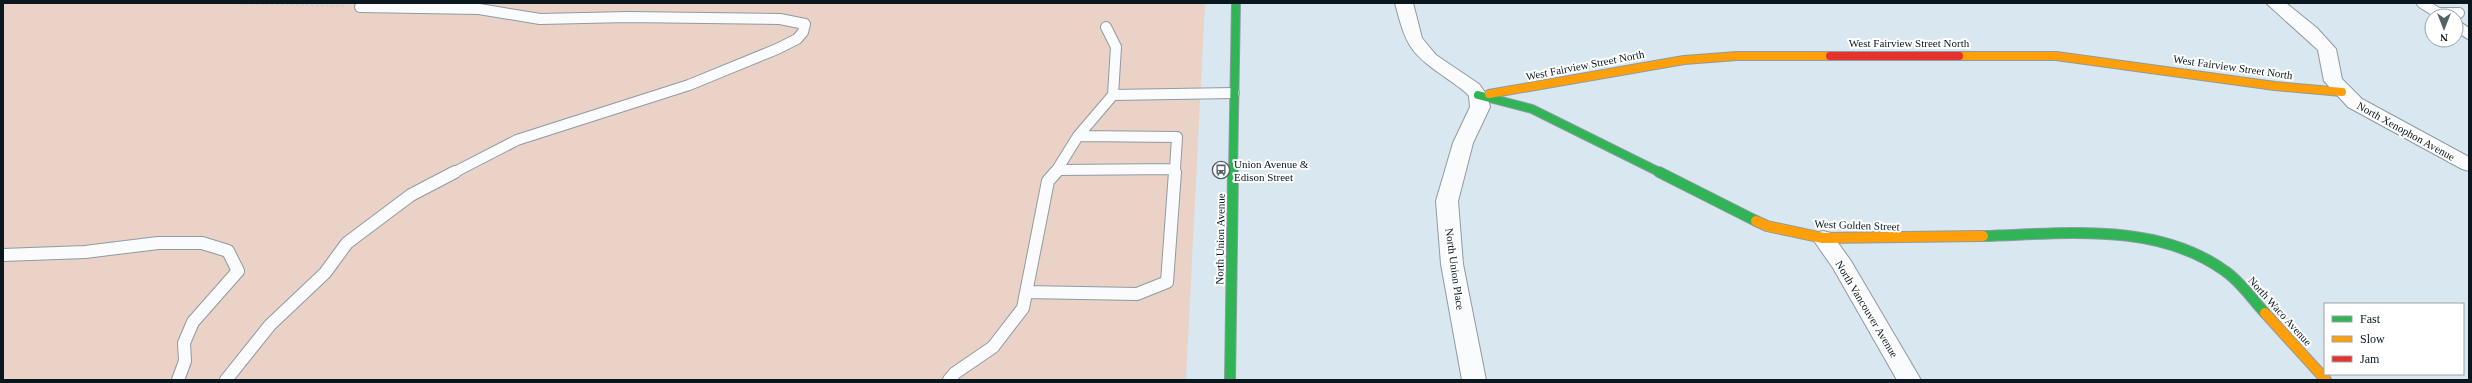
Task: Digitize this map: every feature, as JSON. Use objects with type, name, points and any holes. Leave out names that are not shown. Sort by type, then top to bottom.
[{"type":"street","name":"North Union Avenue","points":[[1230,380],[1236,3]]},
{"type":"street","points":[[1404,3],[1413,38],[1419,47],[1430,59],[1458,77],[1478,95]]},
{"type":"street","name":"North Xenophon Avenue","points":[[2275,3],[2311,32],[2327,49],[2333,81],[2342,92],[2355,103],[2376,116],[2469,165]]},
{"type":"street","name":"West Fairview Street North","points":[[1478,95],[1534,88],[1674,61],[1758,56],[2056,56],[2275,86],[2342,92]]},
{"type":"street","name":"West Golden Street","points":[[1478,95],[1532,109],[1767,226],[1823,238],[2132,236],[2171,243],[2213,262]]},
{"type":"street","name":"North Union Place","points":[[1474,380],[1452,264],[1447,201],[1463,143],[1480,108],[1478,95]]},
{"type":"street","name":"North Vancouver Avenue","points":[[1823,238],[1847,272],[1909,380]]},
{"type":"street","name":"North Waco Avenue","points":[[2213,262],[2226,270],[2326,380]]},
{"type":"lane","points":[[226,380],[270,325],[290,304],[325,273],[348,243],[411,195],[517,140],[689,85],[777,49],[797,39],[804,32],[805,24],[780,19],[540,19],[505,12],[479,9],[360,7]]},
{"type":"lane","points":[[950,380],[955,373],[993,346],[1023,308],[1048,180],[1058,170],[1078,136],[1113,95],[1116,47],[1106,27]]},
{"type":"lane","points":[[1113,95],[1234,93]]},
{"type":"lane","points":[[1026,292],[1137,294],[1167,282],[1177,137],[1078,136]]},
{"type":"lane","points":[[1058,170],[1175,169]]},
{"type":"lane","points":[[3,255],[85,252],[158,243],[202,243],[228,251],[238,271],[193,322],[184,343],[185,361],[178,380]]},
{"type":"path","points":[[216,3],[360,7]]},
{"type":"shaded area","points":[[3,3],[1205,3],[1186,380],[3,380]]},
{"type":"traffic: fast","points":[[1230,380],[1236,3]]},
{"type":"traffic: fast","points":[[1478,95],[1532,109],[1756,221]]},
{"type":"traffic: fast","points":[[1983,236],[2076,234],[2108,235],[2141,238],[2171,244],[2200,255],[2225,271],[2241,285],[2265,313]]},
{"type":"traffic: slow","points":[[1489,94],[1684,60],[1737,56],[1830,56]]},
{"type":"traffic: slow","points":[[1959,56],[2056,56],[2275,86],[2342,92]]},
{"type":"traffic: slow","points":[[1756,221],[1767,226],[1823,238],[1983,236]]},
{"type":"traffic: slow","points":[[2265,313],[2326,380]]},
{"type":"traffic: jam","points":[[1830,56],[1959,56]]},
{"type":"place","name":"Union Avenue & Edison Street","points":[[1221,170]]}]
